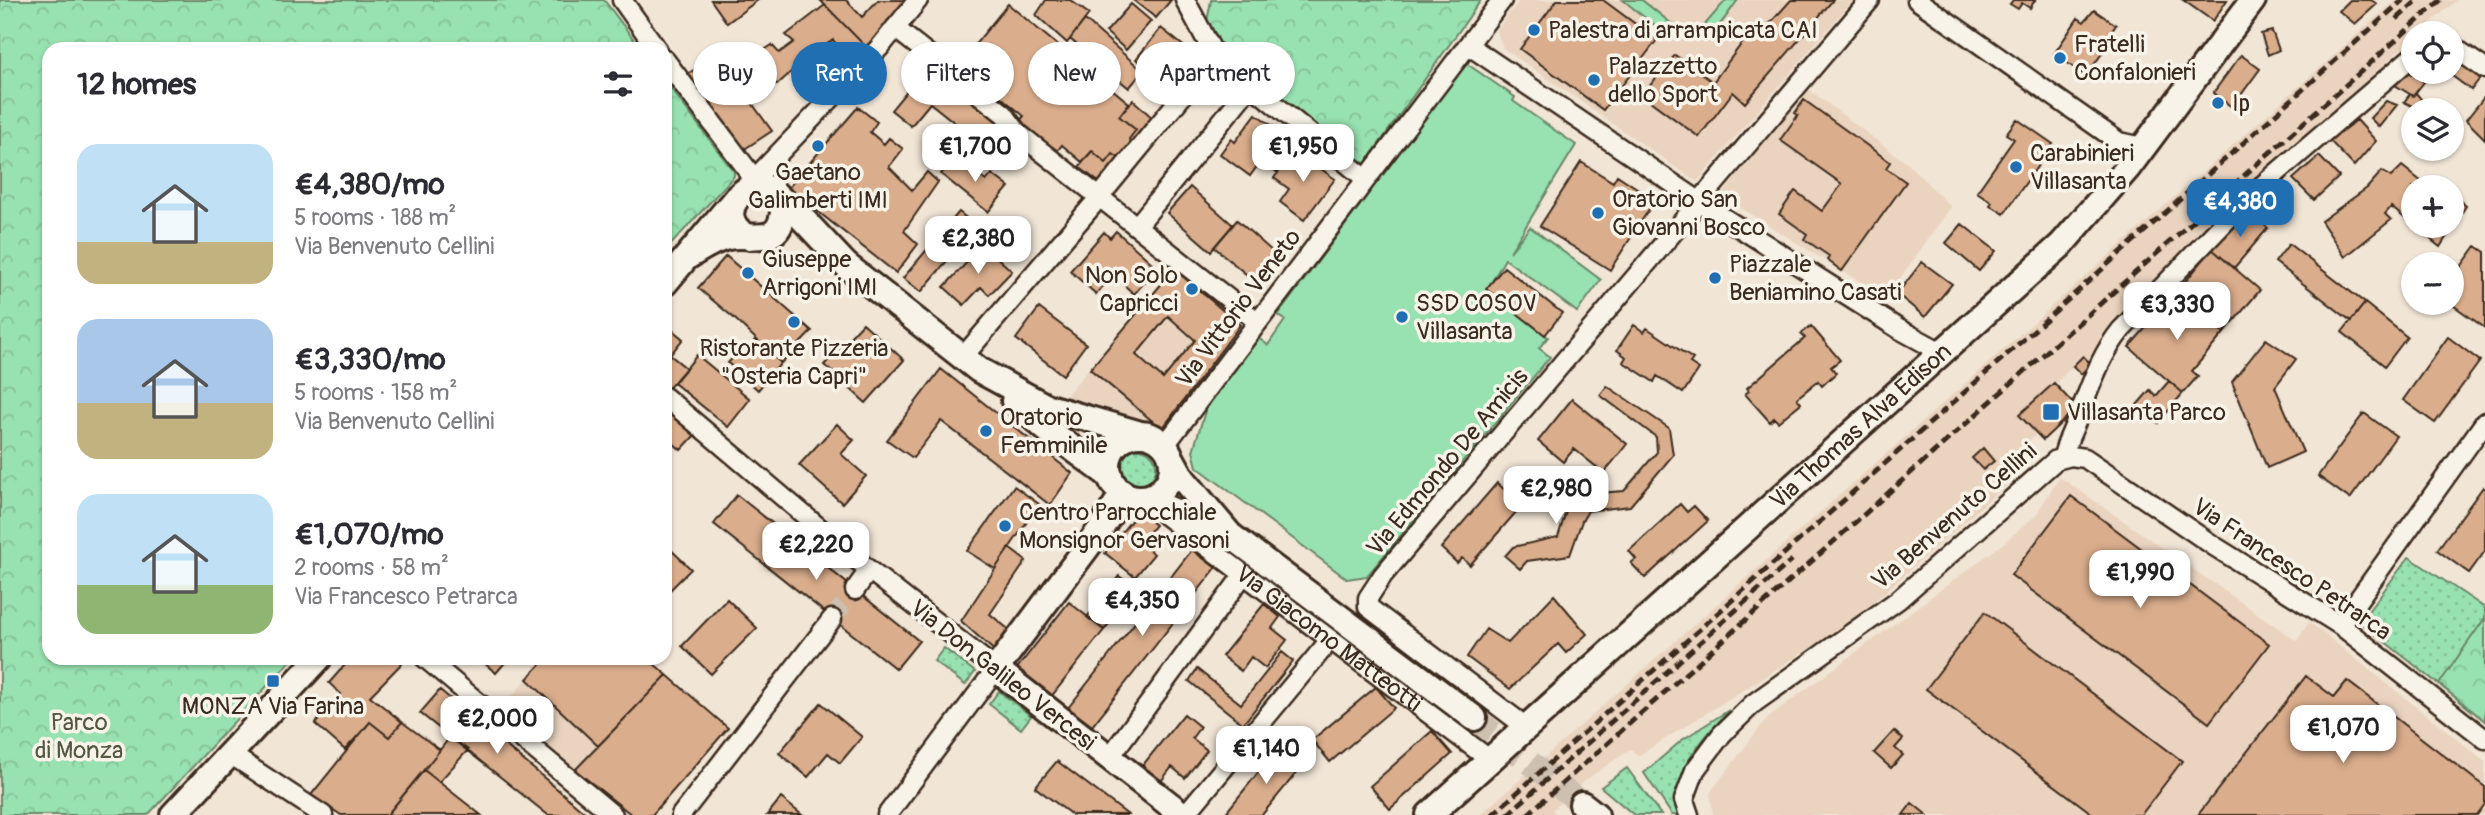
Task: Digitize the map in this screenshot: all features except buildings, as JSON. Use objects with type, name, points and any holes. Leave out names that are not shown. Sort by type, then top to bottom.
[{"type":"street","points":[[622,0],[652,42]]},
{"type":"street","points":[[672,275],[709,228],[754,193],[762,171],[918,0]]},
{"type":"street","points":[[1185,0],[1208,42]]},
{"type":"street","name":"Via Vittorio Veneto","points":[[1168,452],[1258,322],[1502,0]]},
{"type":"street","name":"Via Edmondo De Amicis","points":[[1368,607],[1368,598],[1383,575],[1870,0]]},
{"type":"street","points":[[1917,0],[2119,142],[2143,147]]},
{"type":"street","name":"Via Thomas Alva Edison","points":[[1429,815],[2068,238],[2105,196],[2253,0]]},
{"type":"street","points":[[895,28],[1004,114],[1018,133],[1098,198],[1258,322]]},
{"type":"street","points":[[1468,45],[1721,216],[1899,329],[1943,353]]},
{"type":"street","points":[[2464,54],[2485,69]]},
{"type":"street","name":"Via Benvenuto Cellini","points":[[1689,815],[1684,800],[1695,770],[1721,734],[1755,703],[1898,600],[2056,460],[2063,457],[2067,438],[2078,418],[2099,362],[2121,330],[2251,195],[2401,66]]},
{"type":"street","points":[[672,69],[747,169],[754,193]]},
{"type":"street","points":[[971,364],[1098,198],[1174,105]]},
{"type":"street","points":[[1137,226],[1235,105]]},
{"type":"street","points":[[1275,105],[1366,179]]},
{"type":"street","points":[[754,193],[732,208],[733,221],[741,232],[760,236]]},
{"type":"street","points":[[689,256],[716,240],[734,236],[760,236],[779,226],[783,215],[781,202],[754,193]]},
{"type":"street","name":"Via Giacomo Matteotti","points":[[754,193],[799,215],[846,265],[971,364],[1045,428],[1244,574],[1489,760]]},
{"type":"street","name":"Via Giacomo Matteotti","points":[[760,236],[794,238],[846,265]]},
{"type":"street","name":"Via Giacomo Matteotti","points":[[971,364],[1053,409],[1136,433]]},
{"type":"street","name":"Via Don Galileo Vercesi","points":[[672,403],[869,570],[1184,815]]},
{"type":"street","points":[[2340,625],[2485,422]]},
{"type":"street","points":[[1136,433],[1152,435],[1168,452],[1172,474],[1166,485],[1155,494],[1125,489],[1108,461],[1112,449],[1122,438],[1136,433]]},
{"type":"street","name":"Via Giacomo Matteotti","points":[[1168,452],[1183,479],[1230,535],[1474,718]]},
{"type":"street","name":"Via Francesco Petrarca","points":[[2063,457],[2085,458],[2205,540],[2340,625],[2485,739]]},
{"type":"street","points":[[887,815],[1091,541],[1125,489]]},
{"type":"street","name":"Via Giacomo Matteotti","points":[[1125,489],[1230,535]]},
{"type":"street","points":[[855,590],[869,570]]},
{"type":"street","points":[[1109,758],[1244,574]]},
{"type":"street","name":"Via Giacomo Matteotti","points":[[1368,607],[1525,727]]},
{"type":"street","points":[[681,815],[832,619]]},
{"type":"street","points":[[1184,815],[1331,640]]},
{"type":"street","points":[[173,815],[313,665]]},
{"type":"street","points":[[433,665],[613,815]]},
{"type":"street","points":[[230,754],[323,815]]},
{"type":"shaded area","points":[[1520,0],[1853,0],[1697,182],[1503,48],[1496,30]]},
{"type":"shaded area","points":[[2396,0],[2457,0],[2433,21],[2401,21],[2401,49],[2246,190],[2131,308],[2081,374],[2072,367],[2055,384],[2077,408],[2043,440],[2036,434],[2005,463],[2016,476],[1850,623],[1638,756],[1631,749],[1587,779],[1552,810],[1557,815],[1480,815]]},
{"type":"shaded area","points":[[1807,88],[1908,164],[1951,207],[1886,298],[1721,196]]},
{"type":"shaded area","points":[[1174,269],[1240,325],[1162,429],[1148,423],[1083,408],[1064,398]]},
{"type":"shaded area","points":[[2060,477],[2297,641],[2309,622],[2485,761],[2485,815],[1713,815],[1710,793],[1767,718],[2000,546],[2035,516]]},
{"type":"shaded area","points":[[540,665],[655,665],[728,728],[652,815],[632,815],[575,770],[503,706]]},
{"type":"green space","name":"Parco di Monza","points":[[0,0],[604,0],[636,42],[42,42],[42,665],[287,665],[148,815],[0,815]]},
{"type":"green space","points":[[1211,0],[1481,0],[1364,165],[1292,105],[1295,105],[1295,42],[1216,42],[1205,33]]},
{"type":"green space","points":[[1623,0],[1642,0],[1672,24],[1681,27],[1703,27],[1726,0],[1738,0],[1722,23],[1710,34],[1686,39],[1663,31]]},
{"type":"green space","name":"SSD COSOV Villasanta","points":[[1460,59],[1515,97],[1513,101],[1576,145],[1510,252],[1530,227],[1601,280],[1577,312],[1505,259],[1487,290],[1548,337],[1539,348],[1550,357],[1367,576],[1347,579],[1197,467],[1193,451],[1206,408],[1258,338],[1268,345],[1285,320],[1278,315],[1364,200]]},
{"type":"green space","points":[[672,90],[734,172],[734,176],[672,243]]},
{"type":"green space","points":[[1138,449],[1151,454],[1156,467],[1151,480],[1138,485],[1125,480],[1120,467],[1125,454]]},
{"type":"green space","points":[[2409,557],[2485,608],[2485,721],[2360,622]]},
{"type":"green space","points":[[2485,618],[2485,721],[2439,684]]},
{"type":"green space","points":[[944,648],[975,672],[965,685],[934,661]]},
{"type":"green space","points":[[999,691],[1031,716],[1021,729],[989,704]]},
{"type":"green space","points":[[1729,710],[1691,757],[1680,784],[1678,815],[1672,815],[1644,773],[1682,740]]},
{"type":"green space","points":[[1627,768],[1661,815],[1634,815],[1601,787]]},
{"type":"tunnel","points":[[832,619],[855,590]]},
{"type":"tunnel","points":[[1474,718],[1582,804]]},
{"type":"railway","points":[[1492,815],[2403,0]]},
{"type":"railway","points":[[2397,19],[2418,0]]},
{"type":"railway","points":[[1527,815],[2441,0]]},
{"type":"railway","points":[[1507,815],[1792,560]]},
{"type":"place","name":"Palestra di arrampicata CAI","points":[[1534,30]]},
{"type":"place","name":"Fratelli Confalonieri","points":[[2060,58]]},
{"type":"place","name":"Palazzetto dello Sport","points":[[1594,80]]},
{"type":"place","name":"Ip","points":[[2218,103]]},
{"type":"place","name":"Gaetano Galimberti IMI","points":[[818,146]]},
{"type":"place","name":"Carabinieri Villasanta","points":[[2016,167]]},
{"type":"place","name":"Oratorio San Giovanni Bosco","points":[[1598,213]]},
{"type":"place","name":"Giuseppe Arrigoni IMI","points":[[748,273]]},
{"type":"place","name":"Piazzale Beniamino Casati","points":[[1715,278]]},
{"type":"place","name":"Non Solo Capricci","points":[[1192,289]]},
{"type":"place","name":"SSD COSOV Villasanta","points":[[1402,317]]},
{"type":"place","name":"Ristorante Pizzeria \"Osteria Capri\"","points":[[794,322]]},
{"type":"place","name":"Villasanta Parco","points":[[2051,412]]},
{"type":"place","name":"Oratorio Femminile","points":[[986,431]]},
{"type":"place","name":"Centro Parrocchiale Monsignor Gervasoni","points":[[1005,526]]},
{"type":"place","name":"MONZA Via Farina","points":[[273,681]]}]
